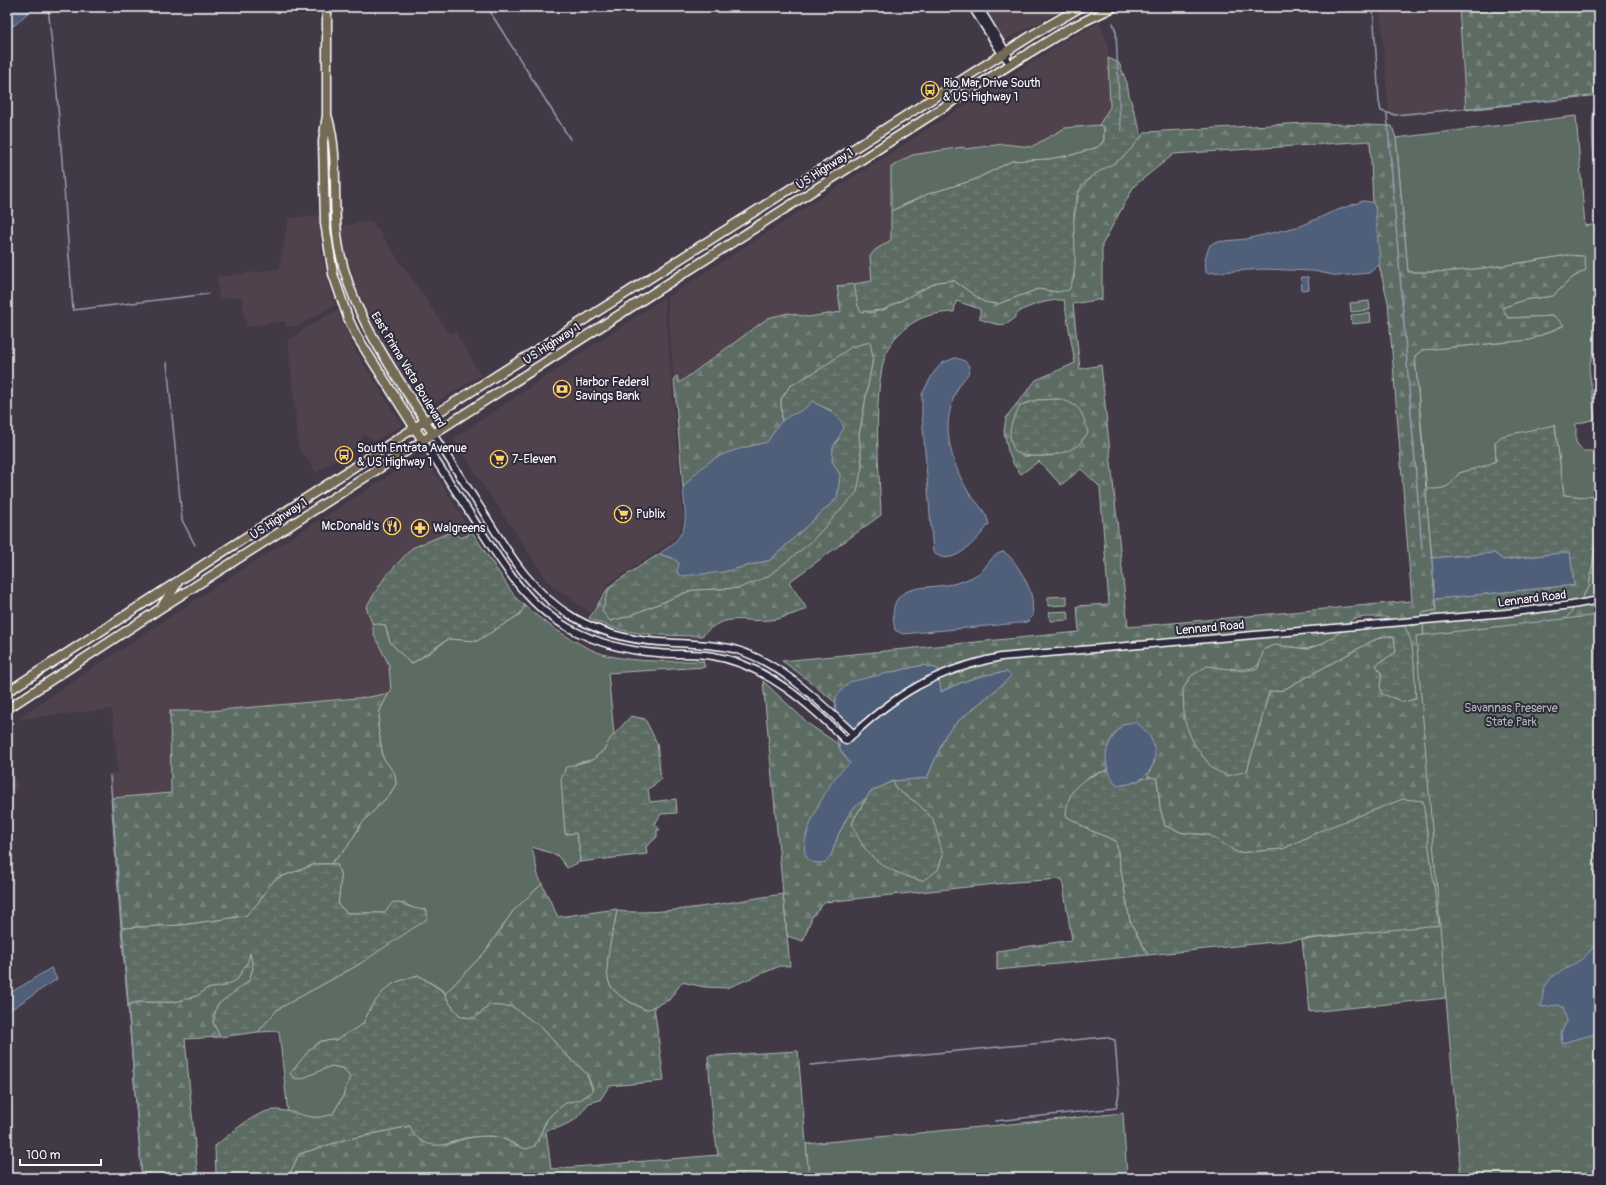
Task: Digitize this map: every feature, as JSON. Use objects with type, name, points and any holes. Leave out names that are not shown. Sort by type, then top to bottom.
[{"type":"main road","name":"East Prima Vista Boulevard","points":[[327,7],[327,115],[323,141],[325,224],[333,274],[348,318],[356,335],[423,441]]},
{"type":"main road","name":"US Highway 1","points":[[7,692],[415,427],[736,225],[1004,53],[1081,7]]},
{"type":"main road","name":"US Highway 1","points":[[7,709],[146,618],[1011,64],[1068,29],[1114,7]]},
{"type":"main road","name":"East Prima Vista Boulevard","points":[[327,115],[333,135],[335,226],[343,270],[368,331],[433,434]]},
{"type":"main road","points":[[726,247],[726,239],[736,225]]},
{"type":"main road","points":[[704,261],[714,246],[716,237]]},
{"type":"main road","points":[[162,608],[167,597],[182,579]]},
{"type":"main road","points":[[146,618],[168,588]]},
{"type":"street","points":[[972,7],[1011,64]]},
{"type":"street","points":[[979,7],[1004,53]]},
{"type":"street","name":"East Prima Vista Boulevard","points":[[433,434],[512,558],[528,580],[554,604],[581,622],[600,630],[627,638],[716,646],[734,650],[753,657],[777,669],[797,683],[854,734]]},
{"type":"street","name":"East Prima Vista Boulevard","points":[[423,441],[500,561],[520,588],[546,613],[568,628],[597,641],[626,650],[659,654],[714,656],[750,668],[775,681],[793,694],[846,741]]},
{"type":"street","name":"Lennard Road","points":[[846,741],[878,711],[903,694],[941,674],[971,663],[1001,657],[1506,613],[1599,600]]},
{"type":"shaded area","points":[[983,7],[1069,7],[1004,40]]},
{"type":"shaded area","points":[[1380,7],[1459,7],[1466,110],[1389,115]]},
{"type":"shaded area","points":[[1595,7],[1599,7],[1599,58]]},
{"type":"shaded area","points":[[1099,23],[1108,44],[1110,107],[1099,125],[1065,128],[1031,147],[1003,144],[963,148],[891,240],[878,250],[872,281],[842,312],[808,317],[788,313],[768,318],[678,383],[677,376],[674,378],[667,297],[1068,39]]},
{"type":"shaded area","points":[[320,216],[321,253],[335,305],[297,326],[286,327],[286,323],[283,321],[246,327],[242,297],[219,298],[217,277],[279,269],[289,218]]},
{"type":"shaded area","points":[[372,221],[448,332],[451,334],[455,332],[481,375],[430,406],[421,399],[385,347],[354,283],[348,262],[342,226]]},
{"type":"shaded area","points":[[664,298],[683,518],[679,534],[668,544],[607,584],[591,613],[550,584],[485,488],[454,438]]},
{"type":"shaded area","points":[[337,310],[356,352],[402,425],[375,441],[363,435],[358,445],[315,473],[313,466],[299,449],[288,339],[297,336],[300,331]]},
{"type":"shaded area","points":[[423,454],[470,529],[468,535],[460,538],[453,531],[443,536],[385,577],[366,607],[374,635],[389,664],[391,693],[369,697],[209,711],[170,711],[171,793],[111,798],[109,773],[115,773],[118,770],[112,709],[17,719],[221,583]]},
{"type":"shaded area","points":[[7,767],[18,787],[7,793]]},
{"type":"green space","points":[[1459,7],[1595,7],[1599,58],[1599,95],[1466,110]]},
{"type":"green space","points":[[1108,58],[1119,63],[1127,83],[1129,95],[1142,136],[1131,150],[1123,157],[1086,181],[1078,193],[1074,217],[1075,267],[1069,290],[1057,292],[1038,289],[998,304],[984,302],[953,280],[937,282],[883,310],[861,312],[858,306],[854,284],[872,281],[870,256],[875,250],[891,240],[891,211],[928,194],[974,180],[1012,161],[1049,159],[1072,155],[1098,147],[1104,141],[1104,127],[1099,125],[1110,107]]},
{"type":"green space","points":[[1576,116],[1585,226],[1599,224],[1599,357],[1593,354],[1589,367],[1595,419],[1576,424],[1576,442],[1583,451],[1599,451],[1599,494],[1584,497],[1564,495],[1555,426],[1495,442],[1496,461],[1485,466],[1459,473],[1452,484],[1441,489],[1427,490],[1415,356],[1422,350],[1530,340],[1563,326],[1554,316],[1508,318],[1502,308],[1524,300],[1553,296],[1572,278],[1586,270],[1568,255],[1468,270],[1408,272],[1396,138]]},
{"type":"green space","points":[[1306,123],[1392,126],[1396,138],[1408,272],[1468,270],[1568,255],[1584,256],[1586,270],[1572,278],[1553,296],[1524,300],[1502,308],[1508,318],[1554,316],[1564,325],[1530,340],[1422,350],[1415,356],[1436,610],[1423,613],[1423,617],[1394,620],[1384,617],[1366,617],[1352,619],[1349,624],[1001,654],[970,661],[939,672],[938,669],[923,665],[889,673],[836,697],[836,703],[782,661],[1079,632],[1077,606],[1109,604],[1100,487],[1081,469],[1061,485],[1039,461],[1021,474],[1014,465],[1008,451],[1004,432],[1006,417],[1036,380],[1075,363],[1064,300],[1059,300],[1029,307],[1019,312],[1013,320],[1006,324],[995,324],[980,319],[980,309],[956,301],[954,312],[936,314],[922,318],[908,326],[895,338],[887,352],[881,372],[878,396],[878,449],[881,515],[789,582],[807,609],[777,619],[729,620],[711,628],[702,636],[658,635],[631,632],[617,629],[589,618],[603,595],[614,583],[608,591],[610,621],[629,616],[692,590],[739,588],[862,466],[859,435],[873,358],[820,369],[790,386],[781,399],[782,421],[768,442],[731,452],[711,461],[702,468],[683,488],[674,378],[677,376],[679,383],[768,318],[788,313],[808,317],[841,312],[837,286],[854,284],[868,313],[883,310],[937,282],[953,280],[984,302],[998,304],[1038,289],[1057,292],[1074,279],[1073,222],[1079,192],[1093,174],[1123,157],[1146,132]],"holes":[[[1370,141],[1373,204],[1375,206],[1379,265],[1388,302],[1412,601],[1128,627],[1101,365],[1080,369],[1073,304],[1102,299],[1102,245],[1134,186],[1174,154]],[[1060,399],[1058,454],[1023,456],[1021,405],[1037,400]]]},
{"type":"green space","points":[[1099,125],[1104,127],[1104,140],[1098,147],[1072,155],[1049,159],[1012,161],[974,180],[928,194],[891,211],[891,167],[912,155],[963,147],[966,149],[1003,144],[1031,147],[1065,128]]},
{"type":"green space","points":[[1369,301],[1370,310],[1351,312],[1350,303]]},
{"type":"green space","points":[[1370,313],[1371,322],[1352,324],[1351,315]]},
{"type":"green space","points":[[870,342],[873,358],[859,435],[862,466],[857,492],[810,543],[767,577],[739,588],[692,590],[629,616],[610,621],[602,611],[608,591],[614,583],[659,554],[673,558],[679,563],[723,572],[770,560],[837,498],[840,475],[832,461],[833,446],[839,439],[832,411],[812,402],[802,411],[782,421],[781,399],[790,386],[820,369],[851,347]]},
{"type":"green space","points":[[1060,399],[1073,404],[1082,415],[1088,433],[1081,442],[1067,451],[1058,454],[1030,456],[1015,452],[1012,445],[1010,428],[1021,405],[1037,400]]},
{"type":"green space","points":[[1555,425],[1564,495],[1584,497],[1599,494],[1599,541],[1595,547],[1589,587],[1580,601],[1505,611],[1423,617],[1422,613],[1436,610],[1435,599],[1574,585],[1570,552],[1503,560],[1494,553],[1432,558],[1426,493],[1428,489],[1439,489],[1446,487],[1453,482],[1459,473],[1485,466],[1496,461],[1495,442],[1502,436]]},
{"type":"green space","points":[[470,529],[515,597],[525,606],[519,615],[477,641],[448,639],[411,664],[390,642],[385,625],[372,623],[366,607],[385,577],[412,548],[453,531],[460,538],[468,535]]},
{"type":"green space","points":[[1599,541],[1599,597],[1580,601],[1589,587],[1595,547]]},
{"type":"green space","points":[[1067,596],[1067,605],[1048,606],[1048,597]]},
{"type":"green space","points":[[1599,603],[1599,1178],[1446,998],[1310,1012],[1302,940],[1361,933],[1322,830],[1283,849],[1238,853],[1209,835],[1183,833],[1165,826],[1160,808],[1157,779],[1147,776],[1155,761],[1123,724],[1114,735],[1107,750],[1108,770],[1089,776],[1066,815],[1090,830],[1116,841],[1130,921],[1148,955],[997,970],[997,951],[1072,940],[1062,879],[1015,882],[825,902],[812,917],[803,941],[787,936],[763,681],[810,725],[838,744],[841,751],[850,763],[824,796],[806,835],[832,853],[838,835],[851,810],[867,797],[852,823],[917,803],[895,789],[893,781],[927,778],[946,734],[957,722],[1005,682],[1007,672],[990,674],[973,679],[940,692],[939,678],[972,666],[1002,660],[1344,630],[1322,644],[1307,649],[1285,646],[1266,661],[1255,667],[1248,669],[1231,668],[1247,771],[1269,692],[1283,690],[1372,641],[1385,636],[1394,637],[1396,652],[1376,665],[1382,674],[1380,686],[1396,699],[1403,625],[1423,623],[1427,715],[1560,626],[1575,607]]},
{"type":"green space","points":[[525,606],[563,634],[596,652],[618,658],[667,661],[703,661],[705,667],[608,673],[614,734],[604,750],[592,760],[576,763],[566,834],[576,833],[580,849],[580,862],[567,868],[557,855],[532,847],[538,875],[542,884],[513,911],[485,952],[445,994],[444,991],[418,975],[394,983],[383,992],[371,1007],[363,1024],[336,1040],[321,1041],[317,1072],[331,1066],[343,1068],[350,1077],[343,1096],[333,1114],[319,1119],[288,1113],[279,1031],[258,1032],[278,1009],[358,965],[427,910],[417,910],[403,903],[384,913],[347,913],[338,905],[341,877],[337,864],[330,864],[346,849],[362,823],[390,794],[396,784],[395,774],[383,758],[378,726],[380,710],[391,692],[389,665],[374,635],[372,623],[385,625],[390,642],[411,664],[431,652],[448,639],[477,641],[519,615]]},
{"type":"green space","points":[[1575,607],[1560,626],[1427,716],[1423,623],[1506,616]]},
{"type":"green space","points":[[1068,611],[1069,620],[1050,621],[1049,612]]},
{"type":"green space","name":"Savannas Preserve State Park","points":[[1599,615],[1599,1178],[1461,1178],[1416,636]]},
{"type":"green space","points":[[1403,625],[1410,639],[1412,649],[1416,699],[1404,702],[1382,694],[1380,686],[1382,674],[1376,665],[1396,652],[1394,637],[1385,636],[1372,641],[1283,690],[1269,692],[1247,771],[1228,776],[1213,769],[1192,740],[1184,719],[1183,689],[1191,676],[1207,666],[1243,671],[1258,668],[1264,649],[1274,645],[1307,649],[1322,644],[1344,630]]},
{"type":"green space","points":[[389,693],[380,710],[378,726],[383,758],[395,774],[396,784],[390,794],[362,823],[346,849],[330,864],[316,864],[275,879],[258,903],[245,916],[182,925],[121,928],[111,798],[171,793],[170,711],[209,711],[369,697]]},
{"type":"green space","points":[[631,716],[645,719],[657,743],[661,780],[648,789],[650,802],[676,799],[677,813],[661,814],[655,824],[660,830],[657,830],[657,837],[646,847],[647,854],[580,862],[580,849],[576,833],[565,834],[561,779],[566,767],[592,760],[604,750],[610,739]]},
{"type":"green space","points":[[1108,770],[1117,785],[1128,784],[1151,777],[1157,778],[1160,808],[1165,826],[1183,833],[1209,835],[1238,853],[1283,849],[1322,830],[1403,799],[1423,801],[1439,925],[1148,955],[1130,921],[1116,841],[1090,830],[1066,816],[1069,798],[1078,785],[1091,776]]},
{"type":"green space","points":[[893,781],[896,789],[917,803],[933,819],[943,855],[938,870],[922,881],[898,873],[879,862],[871,855],[857,836],[852,823],[870,792]]},
{"type":"green space","points":[[316,864],[337,864],[341,877],[338,905],[347,913],[384,913],[393,902],[427,910],[427,919],[358,965],[278,1009],[258,1032],[220,1037],[213,1022],[217,1005],[249,981],[253,968],[250,953],[248,961],[237,980],[224,986],[206,989],[197,996],[175,1002],[138,1002],[130,1004],[128,1007],[121,928],[182,925],[245,916],[258,903],[275,879]]},
{"type":"green space","points":[[542,884],[558,917],[617,909],[609,950],[607,972],[609,981],[612,988],[623,998],[645,1010],[654,1006],[664,1081],[609,1086],[600,1100],[589,1103],[575,1120],[558,1128],[546,1130],[551,1169],[718,1155],[713,1123],[708,1056],[798,1051],[809,1178],[449,1178],[449,1175],[396,1178],[276,1178],[289,1175],[299,1154],[344,1140],[410,1126],[447,1145],[464,1139],[482,1136],[500,1138],[516,1146],[538,1141],[551,1114],[560,1106],[578,1100],[590,1092],[593,1088],[586,1073],[566,1055],[542,1028],[490,1005],[475,1018],[461,1017],[450,1004],[445,994],[485,952],[513,911]]},
{"type":"green space","points":[[783,894],[790,966],[780,966],[727,988],[704,987],[682,982],[669,1000],[646,1010],[623,998],[612,988],[607,972],[609,951],[617,911],[636,912],[678,910]]},
{"type":"green space","points":[[250,952],[253,968],[249,981],[217,1006],[213,1022],[220,1037],[185,1039],[198,1178],[142,1178],[128,1007],[130,1004],[138,1002],[175,1002],[197,996],[206,989],[224,986],[241,972]]},
{"type":"green space","points":[[418,975],[444,992],[450,1004],[461,1017],[475,1018],[490,1005],[513,1007],[542,1028],[566,1055],[586,1073],[593,1091],[582,1099],[566,1103],[555,1111],[546,1121],[535,1146],[526,1149],[494,1136],[464,1138],[449,1144],[441,1145],[429,1144],[420,1140],[410,1126],[344,1140],[299,1154],[289,1175],[269,1178],[216,1178],[215,1146],[251,1118],[268,1111],[275,1110],[310,1117],[333,1114],[343,1096],[350,1077],[343,1068],[331,1066],[301,1079],[294,1078],[290,1074],[310,1049],[321,1041],[336,1040],[363,1024],[371,1007],[383,992],[394,983]]},
{"type":"green space","points":[[1123,1113],[1127,1178],[809,1178],[806,1144]]},
{"type":"water","points":[[7,7],[34,7],[16,24],[7,29]]},
{"type":"water","points":[[1599,99],[1599,202],[1592,132],[1595,107]]},
{"type":"water","points":[[1363,201],[1371,202],[1375,206],[1380,264],[1369,273],[1338,276],[1313,271],[1263,269],[1206,273],[1205,258],[1210,245],[1215,242],[1246,239],[1301,226],[1332,212]]},
{"type":"water","points":[[1301,277],[1308,277],[1309,289],[1302,290]]},
{"type":"water","points":[[955,358],[967,363],[969,371],[960,384],[954,397],[949,417],[948,435],[960,477],[988,519],[989,524],[978,538],[964,551],[948,557],[940,557],[933,552],[922,414],[922,394],[934,372],[942,363]]},
{"type":"water","points":[[812,401],[835,414],[842,422],[844,428],[833,447],[832,461],[840,475],[837,498],[770,560],[723,572],[682,576],[677,573],[679,563],[673,558],[659,554],[677,540],[684,526],[685,510],[683,488],[702,467],[720,456],[741,448],[767,442],[778,425],[784,419],[804,409]]},
{"type":"water","points":[[1003,552],[1011,558],[1030,589],[1033,616],[1027,622],[903,634],[895,630],[893,614],[895,603],[901,595],[918,588],[953,584],[968,579],[980,573],[995,556]]},
{"type":"water","points":[[1570,552],[1574,585],[1435,599],[1432,558],[1494,553],[1503,560]]},
{"type":"water","points":[[923,665],[938,669],[939,672],[894,698],[854,730],[835,713],[836,697],[849,682]]},
{"type":"water","points":[[1007,672],[1011,676],[957,722],[946,734],[927,778],[893,781],[870,792],[867,797],[851,810],[838,835],[832,853],[826,862],[812,862],[806,855],[805,844],[808,829],[829,786],[840,772],[850,763],[841,751],[835,734],[846,745],[881,713],[905,696],[939,678],[941,692],[973,679],[990,674]]},
{"type":"water","points":[[1135,722],[1146,731],[1152,741],[1155,752],[1154,762],[1149,771],[1141,779],[1130,783],[1116,785],[1111,776],[1106,760],[1108,746],[1123,724]]},
{"type":"water","points":[[1599,941],[1599,1033],[1562,1043],[1561,1033],[1567,1021],[1563,1007],[1558,1005],[1541,1007],[1545,987],[1559,972],[1573,965],[1587,955]]},
{"type":"water","points":[[51,968],[57,979],[7,1012],[7,995]]},
{"type":"waterway","points":[[48,7],[57,93],[73,310],[208,294]]},
{"type":"waterway","points":[[487,7],[570,139]]},
{"type":"waterway","points":[[1373,7],[1379,101],[1381,111],[1395,115],[1580,98]]},
{"type":"waterway","points":[[1113,23],[1116,32],[1120,122],[1122,130]]},
{"type":"waterway","points":[[1387,114],[1422,549]]},
{"type":"waterway","points":[[167,362],[182,520],[195,545]]},
{"type":"waterway","points":[[110,776],[142,1178]]},
{"type":"waterway","points":[[810,1065],[1105,1037],[1115,1040],[1119,1093],[1116,1108],[995,1121]]},
{"type":"place","name":"Rio Mar Drive South & US Highway 1","points":[[930,90]]},
{"type":"place","name":"Harbor Federal Savings Bank","points":[[562,389]]},
{"type":"place","name":"South Entrata Avenue & US Highway 1","points":[[344,455]]},
{"type":"place","name":"7-Eleven","points":[[499,459]]},
{"type":"place","name":"Publix","points":[[623,514]]},
{"type":"place","name":"McDonald's","points":[[392,526]]},
{"type":"place","name":"Walgreens","points":[[420,528]]}]
